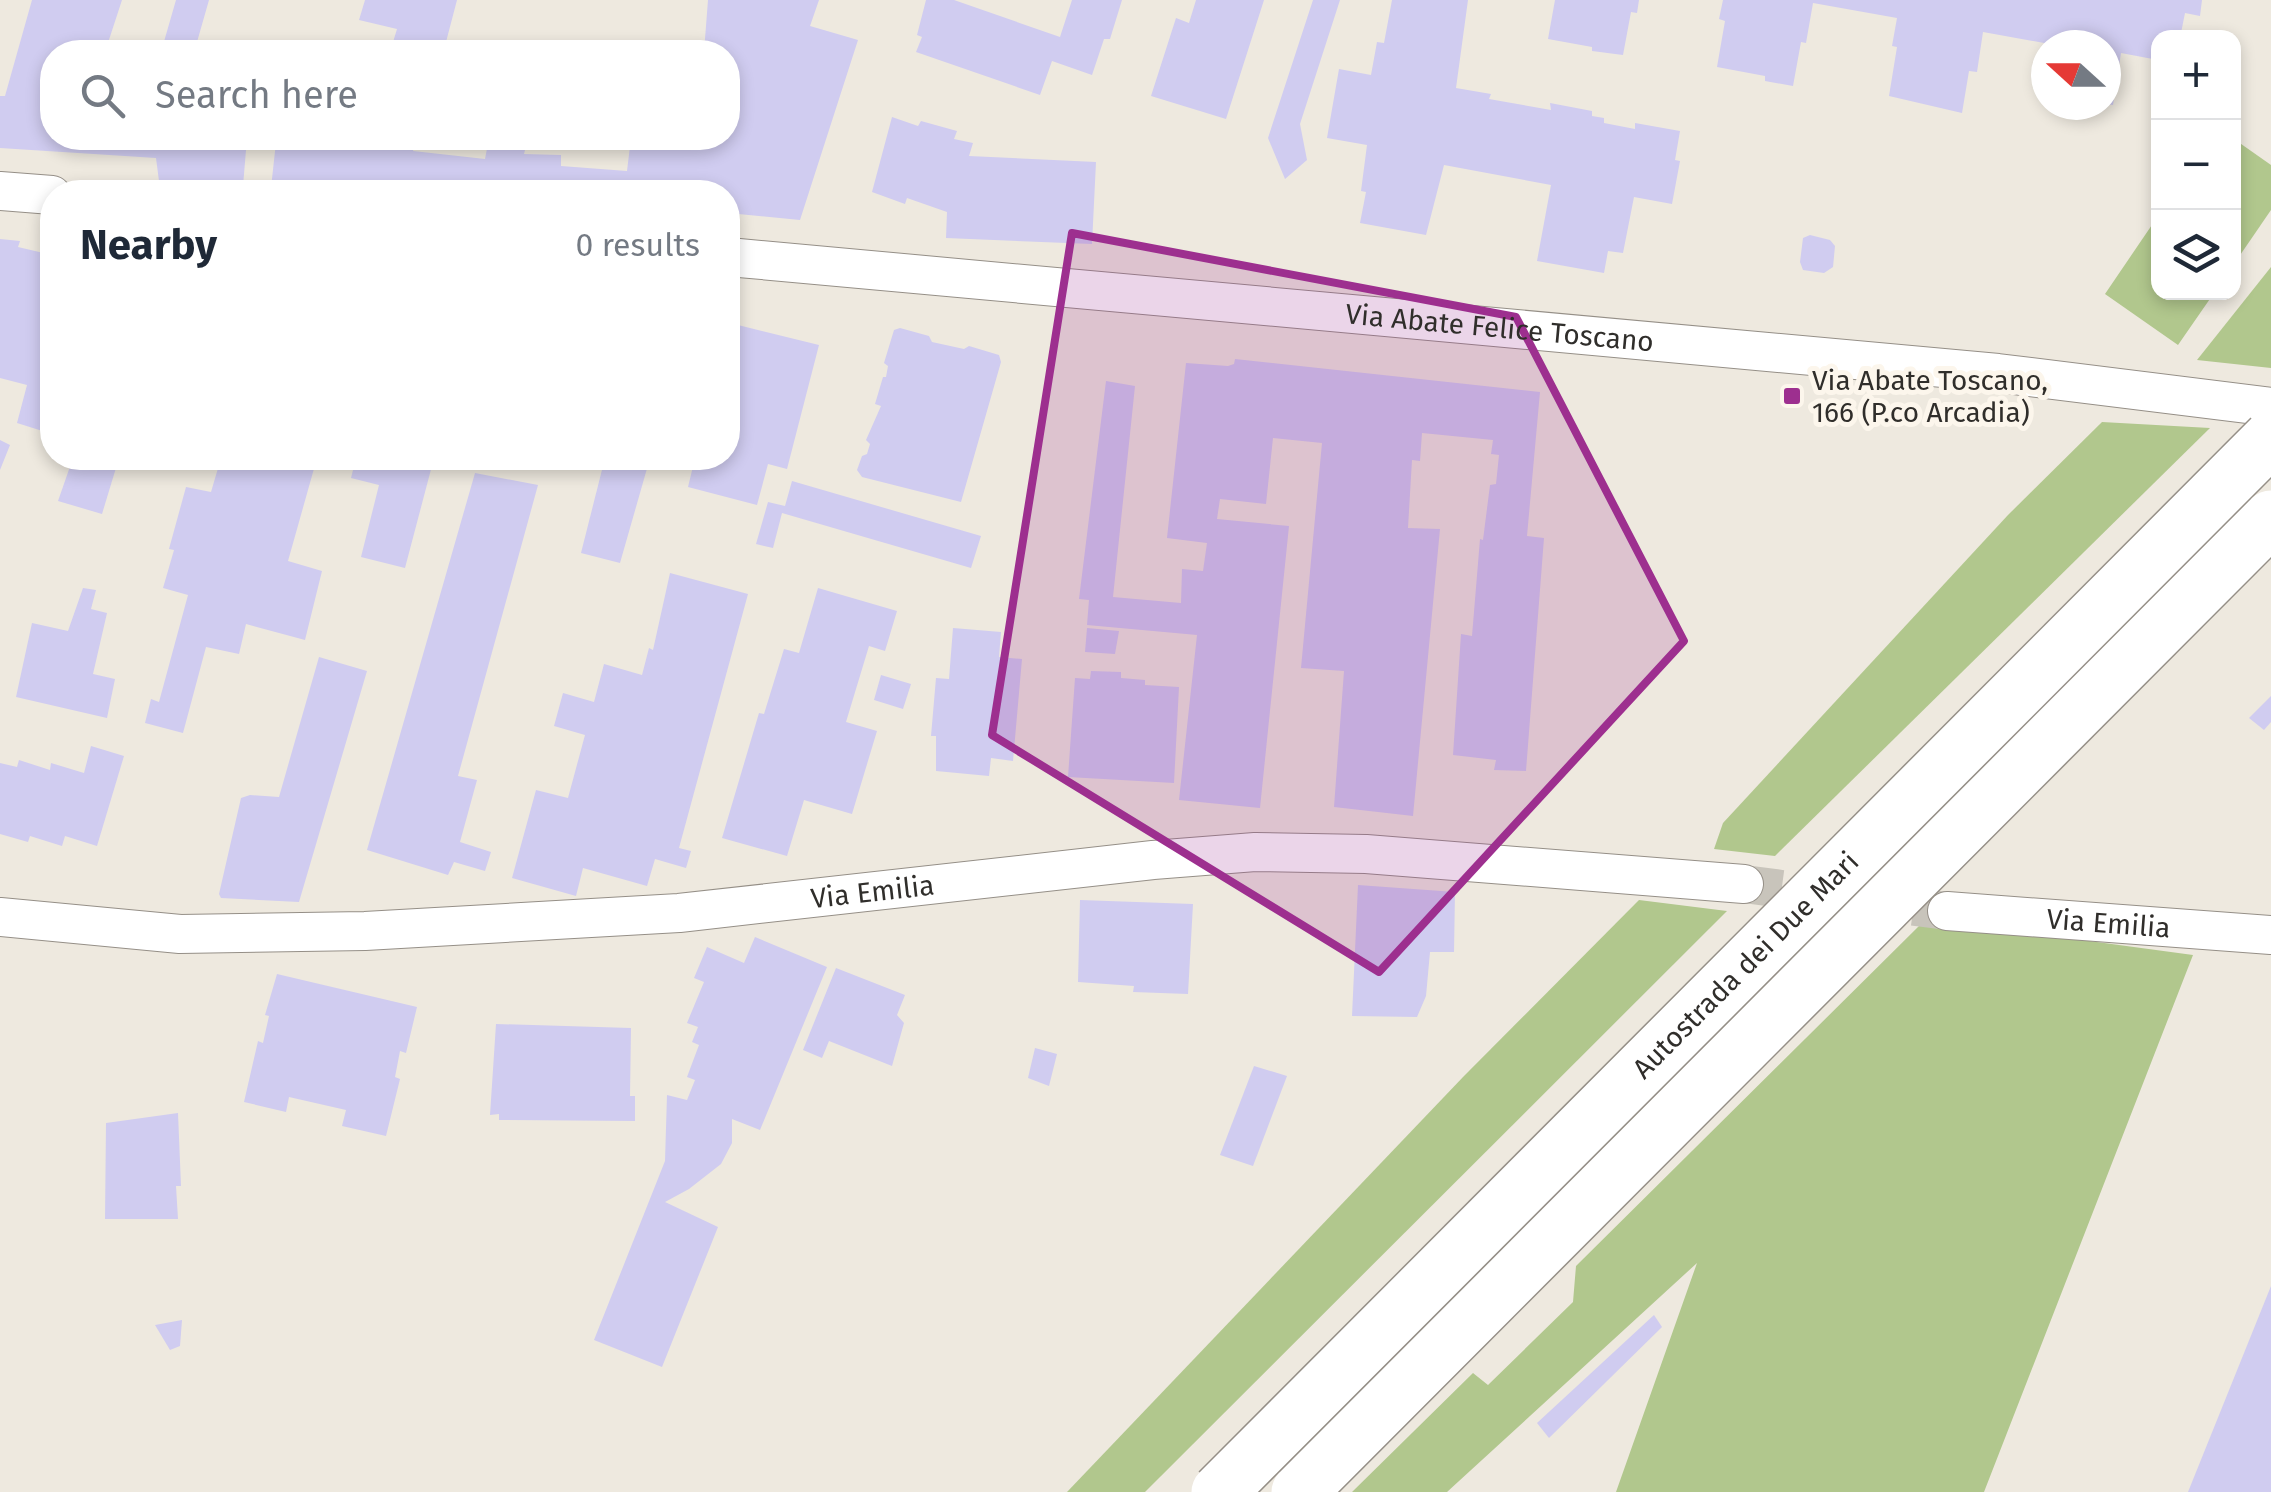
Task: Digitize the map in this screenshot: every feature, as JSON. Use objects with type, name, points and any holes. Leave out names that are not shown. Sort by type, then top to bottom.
[{"type":"highway","name":"Autostrada dei Due Mari","points":[[1219,1492],[2271,438]]},
{"type":"highway","name":"Autostrada dei Due Mari","points":[[1298,1492],[2271,518]]},
{"type":"street","points":[[0,190],[40,194]]},
{"type":"street","name":"Via Abate Felice Toscano","points":[[740,258],[1998,373],[2271,407]]},
{"type":"street","name":"Via Emilia","points":[[0,916],[180,934],[365,932],[679,913],[1255,852],[1366,854],[1744,884]]},
{"type":"street","name":"Via Emilia","points":[[1946,910],[2271,935]]},
{"type":"highlighted area","points":[[1072,233],[1516,317],[1684,641],[1379,972],[992,735]]},
{"type":"green space","points":[[2241,144],[2271,165],[2271,210],[2241,254]]},
{"type":"green space","points":[[2151,226],[2151,300],[2209,300],[2178,345],[2105,294]]},
{"type":"green space","points":[[2271,267],[2271,368],[2197,360]]},
{"type":"green space","points":[[2102,422],[2210,428],[1775,856],[1714,849],[1723,823],[2008,515]]},
{"type":"green space","points":[[1639,900],[1727,911],[1145,1492],[1067,1492],[1464,1076]]},
{"type":"green space","points":[[1963,924],[2193,955],[1984,1492],[1616,1492],[1697,1263],[1447,1492],[1352,1492],[1473,1373],[1488,1385],[1573,1302],[1576,1266],[1919,926]]},
{"type":"building","points":[[32,0],[122,0],[109,40],[40,40],[40,150],[246,150],[244,180],[159,180],[156,158],[0,148],[0,96],[5,96]]},
{"type":"building","points":[[176,0],[209,0],[198,40],[164,40]]},
{"type":"building","points":[[365,0],[457,0],[447,40],[394,40],[397,29],[359,20]]},
{"type":"building","points":[[708,0],[819,0],[810,26],[858,40],[800,220],[740,214],[740,180],[272,180],[275,150],[413,150],[485,159],[487,150],[525,150],[524,154],[561,155],[561,166],[627,171],[630,150],[740,150],[740,40],[705,40]]},
{"type":"building","points":[[926,0],[954,0],[1060,37],[1072,0],[1122,0],[1110,39],[1104,39],[1092,75],[1052,61],[1040,95],[916,52],[922,37],[917,35]]},
{"type":"building","points":[[1196,0],[1264,0],[1226,119],[1151,96],[1176,18],[1189,23]]},
{"type":"building","points":[[1313,0],[1340,0],[1300,124],[1307,160],[1285,179],[1268,138]]},
{"type":"building","points":[[1392,0],[1468,0],[1456,88],[1491,94],[1489,99],[1551,110],[1550,103],[1592,111],[1592,116],[1604,118],[1604,123],[1635,129],[1635,123],[1680,131],[1675,160],[1680,161],[1672,204],[1634,197],[1623,253],[1608,251],[1604,273],[1537,261],[1551,185],[1444,165],[1426,235],[1360,223],[1366,192],[1361,191],[1367,145],[1327,138],[1339,69],[1371,75],[1377,42],[1384,43]]},
{"type":"building","points":[[1555,0],[1639,0],[1637,13],[1631,12],[1623,55],[1548,39]]},
{"type":"building","points":[[1723,0],[2202,0],[2200,16],[2185,13],[2182,30],[2151,30],[2151,59],[2121,53],[2121,30],[2031,30],[2031,41],[1983,32],[1977,72],[1969,71],[1962,113],[1889,96],[1897,18],[1813,3],[1793,86],[1717,67],[1725,21],[1719,19]]},
{"type":"building","points":[[892,117],[918,126],[921,121],[957,131],[954,139],[973,143],[969,156],[1096,162],[1092,244],[946,238],[947,212],[907,198],[905,204],[872,192]]},
{"type":"building","points":[[1810,235],[1830,240],[1835,246],[1833,267],[1824,273],[1803,270],[1800,262],[1803,238]]},
{"type":"building","points":[[0,239],[20,241],[18,247],[40,252],[40,430],[17,423],[27,385],[0,378]]},
{"type":"building","points":[[740,325],[819,345],[787,469],[768,464],[757,505],[688,487],[692,470],[740,470]]},
{"type":"building","points":[[894,330],[929,336],[932,342],[964,349],[969,346],[999,355],[1001,362],[961,502],[862,477],[857,470],[862,456],[867,454],[870,444],[866,440],[881,406],[875,404],[886,377],[888,366],[884,363]]},
{"type":"building","points":[[1235,359],[1540,392],[1527,536],[1544,538],[1526,771],[1494,770],[1496,760],[1453,755],[1461,634],[1472,636],[1480,539],[1483,540],[1490,485],[1496,484],[1499,455],[1491,454],[1493,440],[1422,433],[1420,461],[1412,460],[1408,528],[1440,529],[1413,816],[1334,807],[1344,671],[1301,668],[1322,443],[1273,438],[1266,504],[1220,499],[1217,519],[1289,526],[1260,808],[1179,800],[1197,635],[1087,625],[1089,600],[1079,599],[1106,381],[1135,386],[1113,597],[1181,603],[1182,569],[1203,571],[1207,543],[1167,538],[1186,363],[1228,366]]},
{"type":"building","points":[[0,440],[10,445],[0,470]]},
{"type":"building","points":[[69,470],[115,470],[102,514],[58,501]]},
{"type":"building","points":[[217,470],[314,470],[288,561],[322,571],[305,640],[246,624],[239,654],[206,647],[183,733],[145,723],[151,699],[159,702],[188,595],[163,588],[186,487],[211,492]]},
{"type":"building","points":[[353,470],[431,470],[405,568],[361,557],[379,485],[351,478]]},
{"type":"building","points":[[602,470],[647,470],[620,563],[581,553]]},
{"type":"building","points":[[475,473],[538,485],[458,776],[477,780],[460,842],[491,852],[485,871],[454,862],[448,875],[367,850]]},
{"type":"building","points":[[792,481],[981,536],[971,568],[782,513],[773,548],[756,544],[768,502],[785,506]]},
{"type":"building","points":[[670,573],[748,594],[679,848],[691,851],[686,868],[655,859],[647,886],[583,868],[576,896],[512,878],[536,790],[568,798],[585,735],[554,726],[563,693],[594,702],[604,664],[642,675],[649,648],[653,650]]},
{"type":"building","points":[[83,588],[96,590],[91,609],[107,613],[93,674],[115,679],[107,718],[16,697],[32,623],[68,631]]},
{"type":"building","points":[[818,588],[897,611],[885,651],[869,646],[846,722],[877,731],[852,814],[804,800],[787,856],[722,838],[759,713],[764,714],[784,649],[799,653]]},
{"type":"building","points":[[953,628],[1001,632],[999,657],[1022,659],[1013,761],[991,758],[989,776],[936,771],[936,736],[931,736],[936,678],[949,679]]},
{"type":"building","points":[[1087,628],[1119,631],[1115,654],[1085,652]]},
{"type":"building","points":[[319,657],[367,671],[299,902],[221,898],[241,798],[279,797]]},
{"type":"building","points":[[1091,671],[1121,672],[1121,678],[1145,680],[1145,685],[1179,687],[1174,783],[1068,777],[1075,678],[1090,679]]},
{"type":"building","points":[[881,675],[911,684],[903,709],[874,700]]},
{"type":"building","points":[[2271,696],[2271,722],[2264,730],[2249,718]]},
{"type":"building","points":[[91,746],[124,756],[97,846],[65,836],[62,846],[30,836],[28,842],[0,834],[0,763],[17,767],[19,760],[50,770],[51,763],[84,773]]},
{"type":"building","points":[[1358,885],[1455,892],[1454,952],[1430,952],[1426,996],[1417,1017],[1352,1016]]},
{"type":"building","points":[[1080,900],[1193,904],[1188,994],[1133,992],[1134,986],[1078,982]]},
{"type":"building","points":[[755,937],[827,967],[760,1130],[732,1119],[732,1143],[721,1164],[665,1202],[718,1227],[662,1367],[594,1340],[665,1161],[667,1095],[687,1100],[695,1080],[687,1077],[699,1045],[692,1042],[698,1027],[687,1023],[704,982],[694,978],[707,947],[744,963]]},
{"type":"building","points":[[836,968],[905,995],[897,1015],[904,1023],[892,1066],[829,1041],[822,1058],[803,1050]]},
{"type":"building","points":[[277,974],[417,1007],[406,1053],[400,1051],[395,1077],[400,1079],[386,1136],[342,1126],[346,1110],[289,1097],[286,1112],[244,1102],[258,1041],[263,1043],[269,1016],[265,1015]]},
{"type":"building","points":[[496,1024],[631,1028],[630,1096],[635,1096],[635,1121],[499,1120],[499,1114],[490,1115]]},
{"type":"building","points":[[1035,1048],[1057,1054],[1049,1086],[1028,1078]]},
{"type":"building","points":[[1254,1066],[1287,1076],[1253,1166],[1220,1155]]},
{"type":"building","points":[[178,1113],[178,1219],[105,1219],[106,1123]]},
{"type":"building","points":[[2271,1286],[2271,1492],[2188,1492]]},
{"type":"building","points":[[1654,1315],[1662,1327],[1549,1438],[1537,1423]]},
{"type":"building","points":[[182,1320],[180,1346],[170,1350],[155,1325]]},
{"type":"tunnel","points":[[1744,884],[1947,911]]},
{"type":"place","name":"Via Abate Toscano, 166 (P.co Arcadia)","points":[[1792,396]]}]
